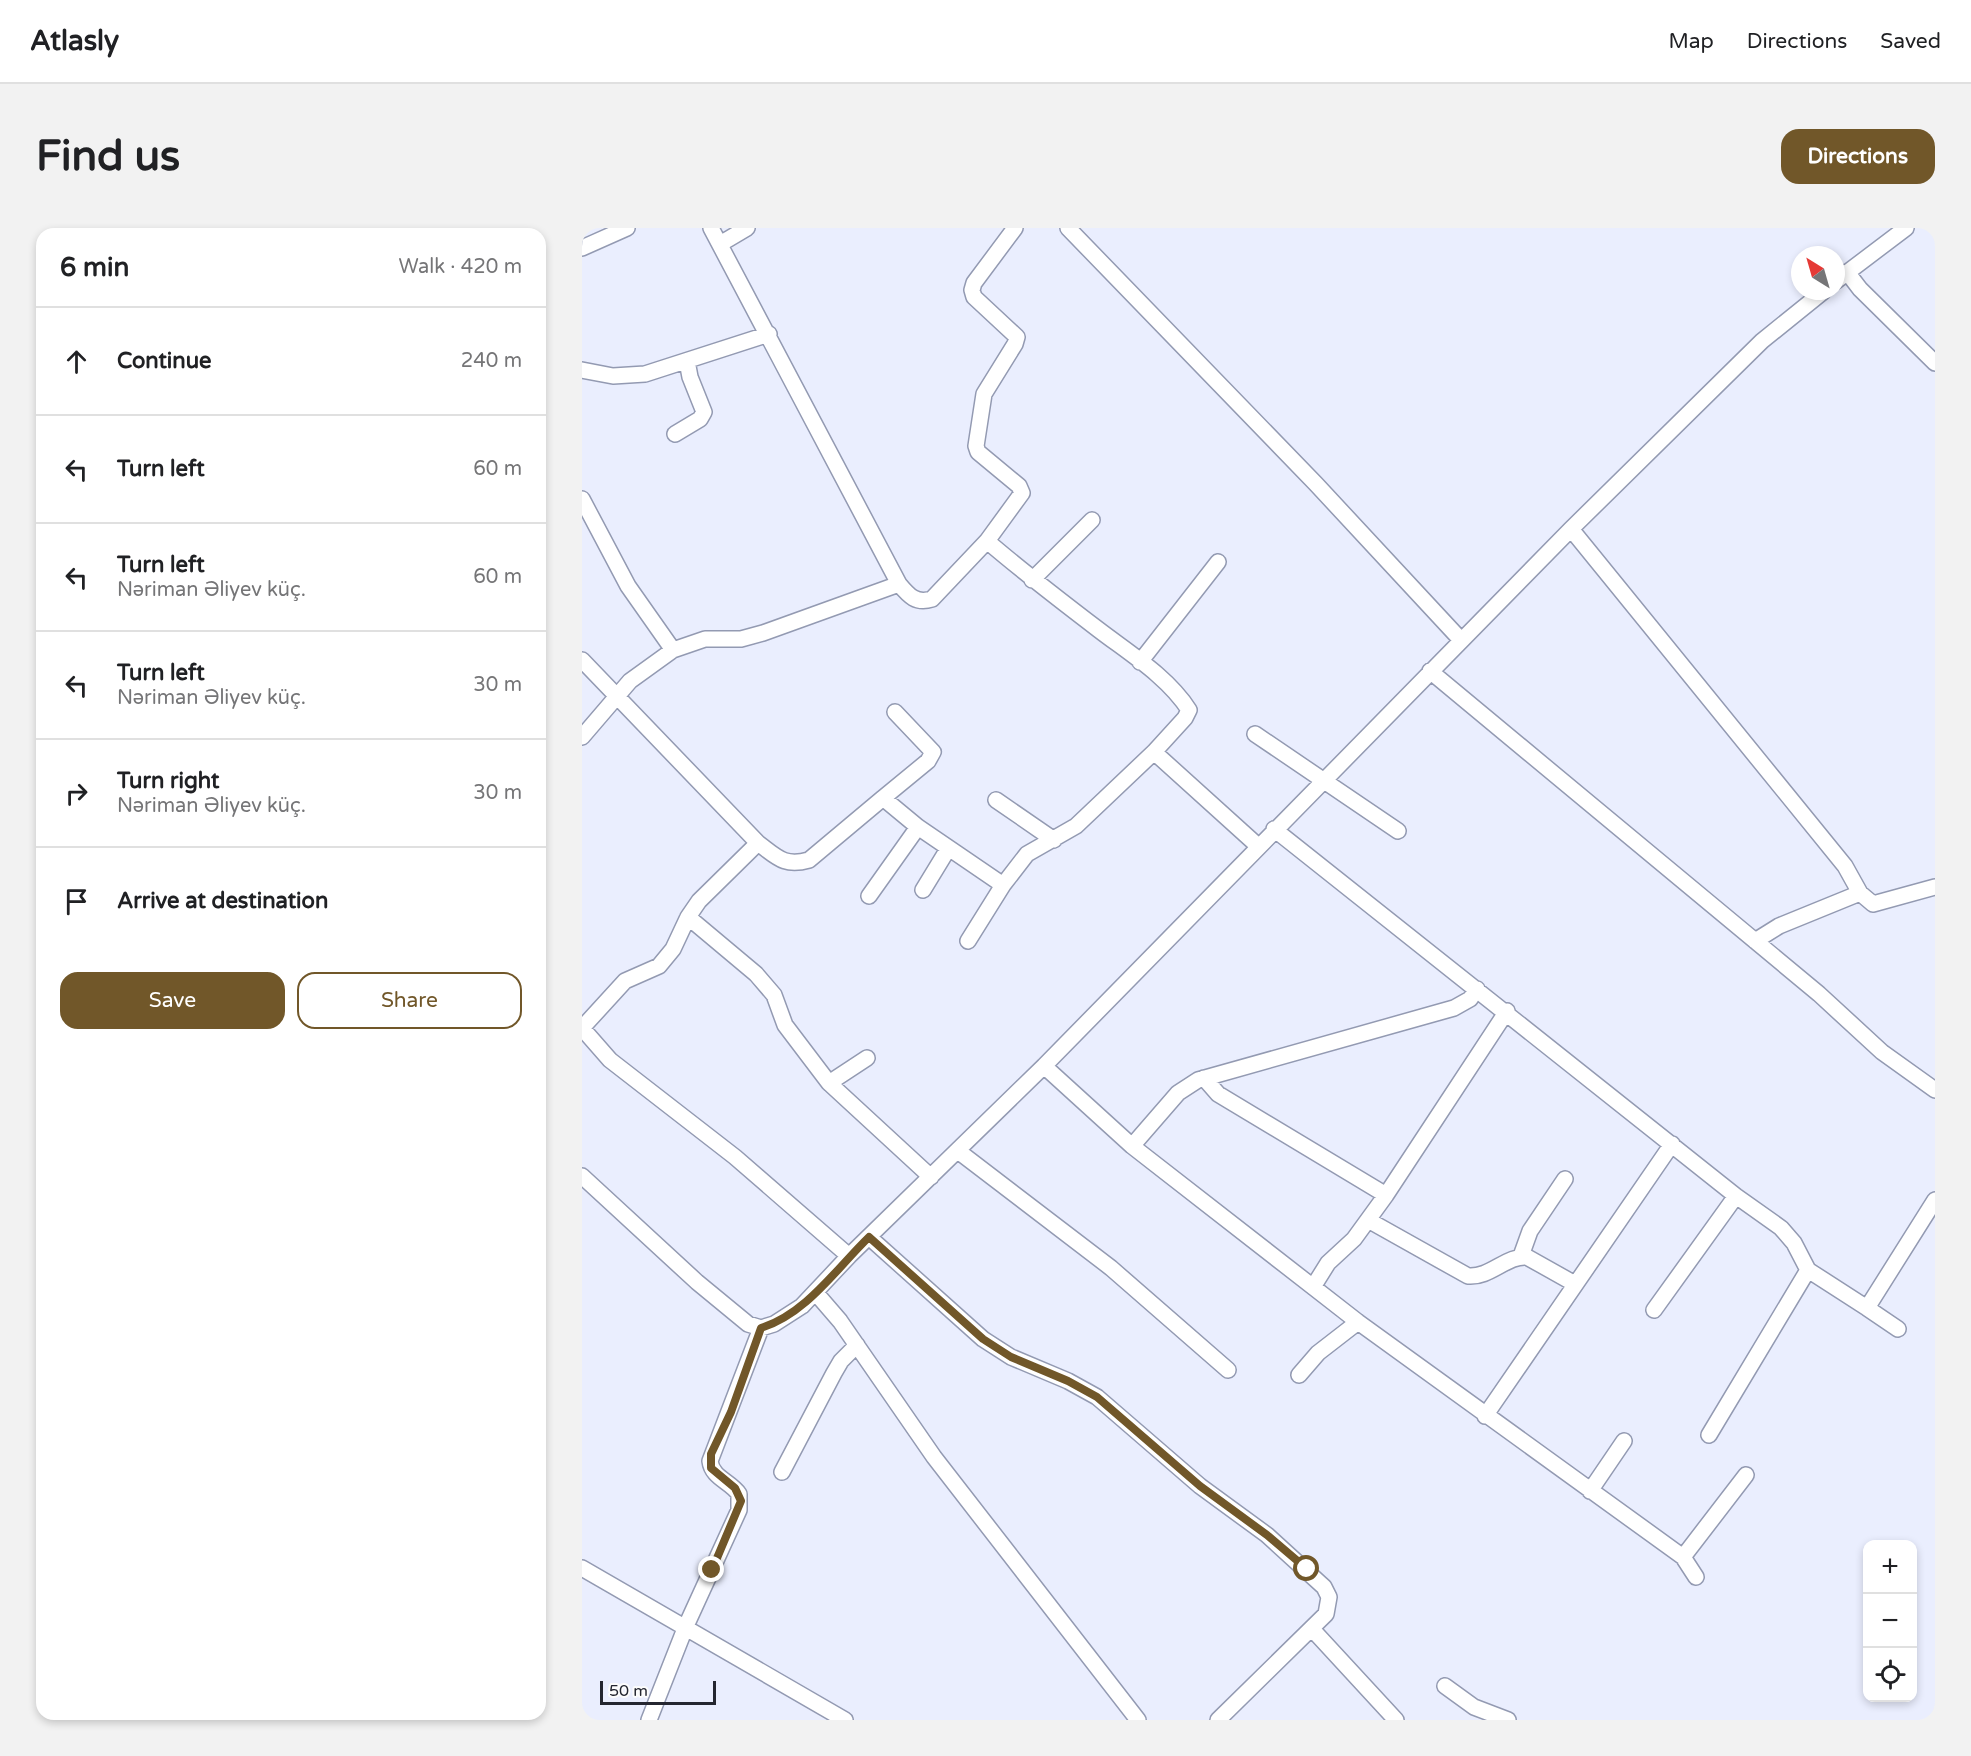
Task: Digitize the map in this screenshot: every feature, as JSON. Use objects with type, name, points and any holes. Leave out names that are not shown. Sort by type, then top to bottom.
[{"type":"street","points":[[582,248],[627,228]]},
{"type":"street","points":[[711,228],[898,584],[912,598],[922,602],[932,598],[987,541],[1022,493],[1019,486],[978,452],[976,446],[984,394],[1017,337],[974,297],[972,290],[974,283],[1016,228]]},
{"type":"street","points":[[720,244],[747,228]]},
{"type":"street","points":[[1068,228],[1316,484],[1460,639]]},
{"type":"street","points":[[1845,274],[1906,228]]},
{"type":"street","points":[[1845,280],[1879,309],[1935,363]]},
{"type":"street","points":[[649,1720],[686,1626],[739,1510],[739,1494],[716,1475],[710,1461],[761,1328],[790,1314],[814,1292],[1044,1066],[1460,639],[1762,341],[1813,300]]},
{"type":"street","points":[[582,369],[628,376],[687,361],[768,334]]},
{"type":"street","points":[[675,434],[700,419],[704,412],[690,377],[687,361]]},
{"type":"street","points":[[582,499],[628,586],[673,650]]},
{"type":"street","points":[[1032,580],[1092,520]]},
{"type":"street","points":[[1571,529],[1845,866],[1860,893],[1873,904],[1935,887]]},
{"type":"street","points":[[968,941],[1003,885],[1027,855],[1076,826],[1154,752],[1185,718],[1189,710],[1183,700],[1140,662],[1032,580],[987,541]]},
{"type":"street","points":[[1140,662],[1218,562]]},
{"type":"street","points":[[582,737],[618,694],[648,666],[673,650],[705,639],[741,639],[762,633],[898,584]]},
{"type":"street","points":[[582,660],[618,694],[758,843],[781,861],[794,864],[809,860],[928,760],[933,752],[896,712]]},
{"type":"street","points":[[1430,670],[1819,993],[1896,1063],[1935,1089]]},
{"type":"street","points":[[1255,734],[1324,778],[1398,831]]},
{"type":"street","points":[[1154,752],[1258,846]]},
{"type":"street","points":[[883,798],[948,849],[1003,885]]},
{"type":"street","points":[[996,800],[1054,840]]},
{"type":"street","points":[[869,896],[918,827]]},
{"type":"street","points":[[1274,829],[1507,1011],[1736,1197],[1781,1228],[1794,1243],[1809,1270],[1898,1329]]},
{"type":"street","points":[[758,843],[699,901],[688,917],[673,949],[659,966],[625,981],[582,1028],[610,1060],[735,1157],[849,1256]]},
{"type":"street","points":[[923,890],[948,849]]},
{"type":"street","points":[[1755,941],[1779,926],[1860,893]]},
{"type":"street","points":[[688,917],[756,974],[774,995],[785,1025],[830,1083],[931,1177]]},
{"type":"street","points":[[1132,1146],[1187,1085],[1204,1078],[1454,1008],[1470,999],[1477,989]]},
{"type":"street","points":[[1313,1287],[1328,1263],[1354,1239],[1386,1195],[1507,1011]]},
{"type":"street","points":[[830,1083],[867,1058]]},
{"type":"street","points":[[1044,1066],[1132,1146],[1358,1322],[1683,1557],[1696,1577]]},
{"type":"street","points":[[1204,1078],[1218,1094],[1386,1195]]},
{"type":"street","points":[[1485,1416],[1672,1144]]},
{"type":"street","points":[[958,1151],[1111,1268],[1228,1370]]},
{"type":"street","points":[[582,1176],[739,1318],[761,1328]]},
{"type":"street","points":[[1521,1256],[1530,1231],[1564,1179]]},
{"type":"street","points":[[1654,1310],[1736,1197]]},
{"type":"street","points":[[1867,1308],[1935,1200]]},
{"type":"street","points":[[1368,1220],[1468,1276],[1487,1274],[1521,1256],[1527,1257],[1575,1284]]},
{"type":"street","points":[[869,1237],[983,1339],[1011,1357],[1068,1381],[1097,1397],[1200,1486],[1267,1535],[1307,1569],[1329,1596],[1326,1614],[1218,1720]]},
{"type":"street","points":[[1709,1435],[1809,1270]]},
{"type":"street","points":[[814,1292],[857,1345],[934,1457],[1138,1720]]},
{"type":"street","points":[[1299,1375],[1318,1353],[1358,1322]]},
{"type":"street","points":[[783,1472],[834,1373],[857,1345]]},
{"type":"street","points":[[1590,1491],[1624,1441]]},
{"type":"street","points":[[1683,1557],[1746,1475]]},
{"type":"street","points":[[582,1568],[686,1626],[845,1720]]},
{"type":"street","points":[[1312,1629],[1396,1720]]},
{"type":"street","points":[[1445,1686],[1483,1715],[1508,1720]]},
{"type":"route","points":[[712,1570],[741,1501],[735,1488],[716,1475],[711,1468],[711,1454],[731,1412],[761,1328],[774,1324],[802,1306],[869,1237],[983,1339],[1011,1357],[1068,1381],[1097,1397],[1200,1486],[1267,1535],[1307,1569]]}]
